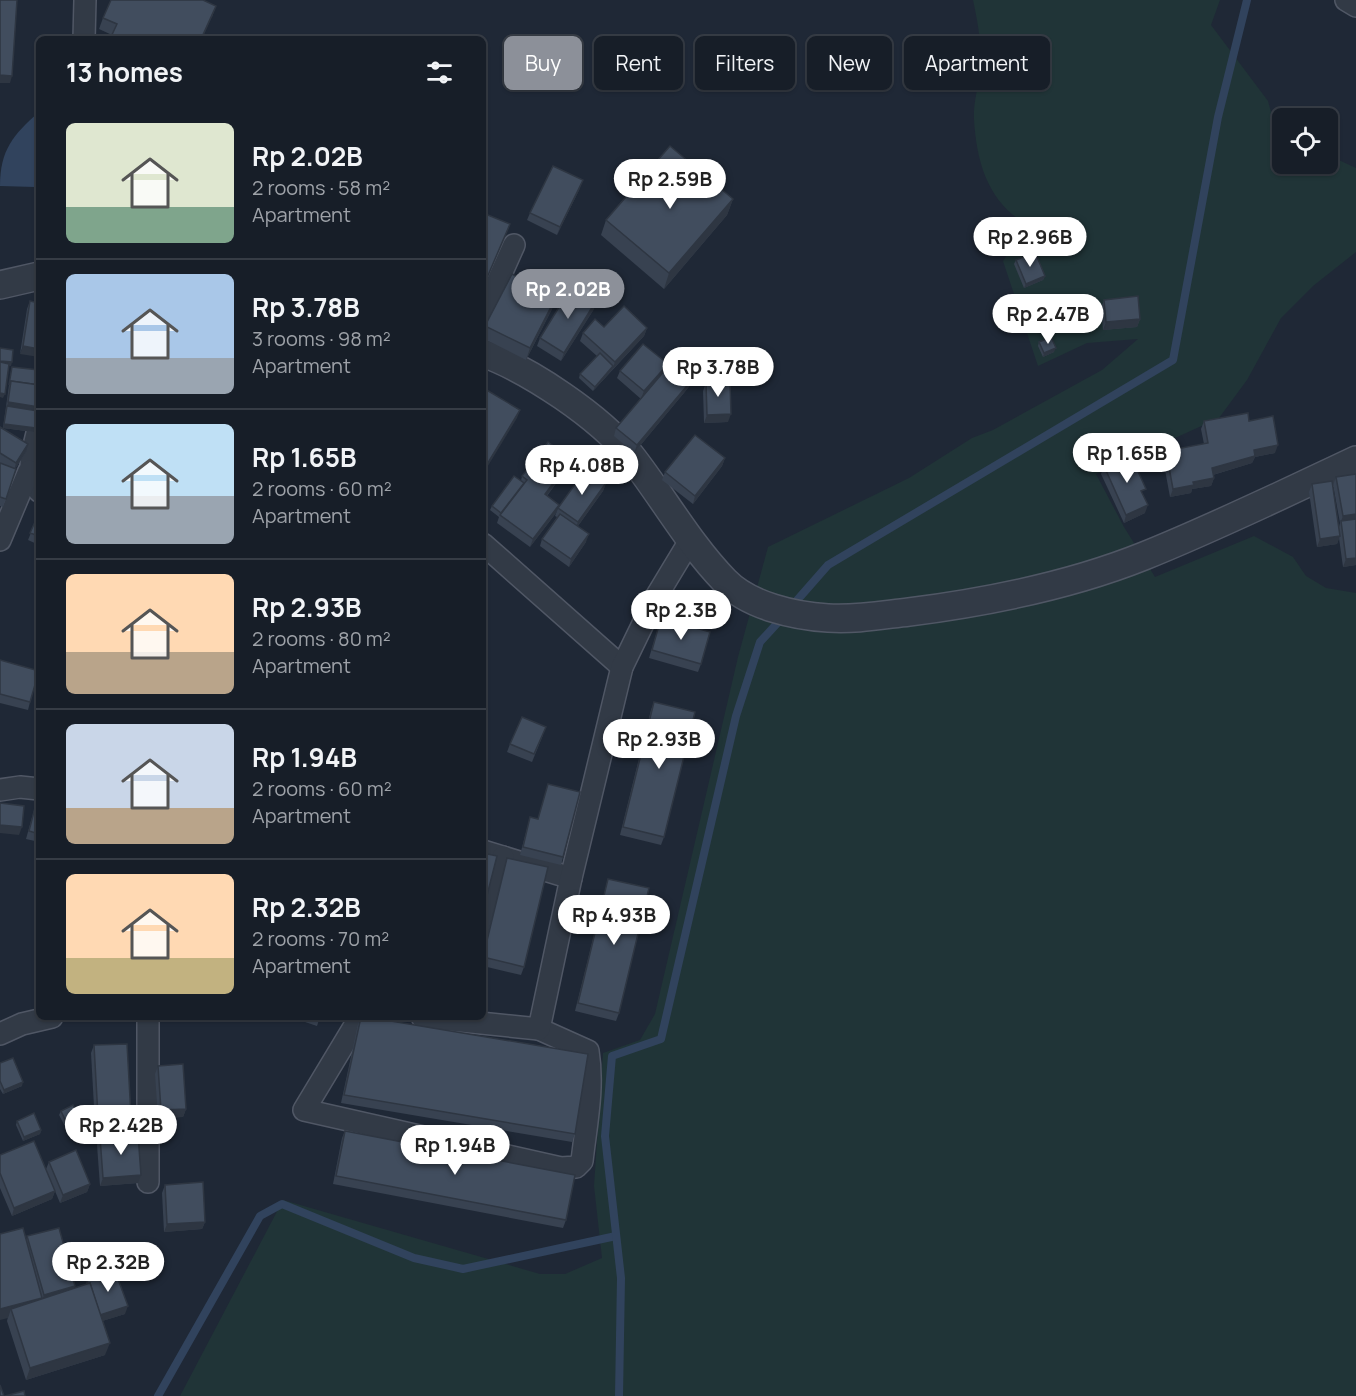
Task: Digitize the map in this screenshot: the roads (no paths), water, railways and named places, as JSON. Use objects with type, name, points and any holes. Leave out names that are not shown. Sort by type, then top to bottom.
[{"type":"street","points":[[84,36],[85,0]]},
{"type":"street","points":[[1346,0],[1356,6]]},
{"type":"street","points":[[486,307],[514,245]]},
{"type":"street","points":[[0,285],[36,277]]},
{"type":"street","points":[[486,354],[539,381],[599,426],[628,453],[690,539],[728,584],[746,596],[802,616],[830,619],[942,607],[1018,594],[1087,575],[1143,556],[1356,460]]},
{"type":"street","points":[[0,540],[29,471],[36,439]]},
{"type":"street","points":[[29,471],[36,487]]},
{"type":"street","points":[[539,1029],[571,878],[622,667],[656,597],[690,539]]},
{"type":"street","points":[[486,547],[622,667]]},
{"type":"street","points":[[0,790],[20,787],[36,789]]},
{"type":"street","points":[[486,911],[493,854],[571,878]]},
{"type":"street","points":[[0,1034],[22,1024],[39,1020]]},
{"type":"street","points":[[148,1020],[148,1182]]},
{"type":"street","points":[[358,1020],[304,1110],[561,1168],[576,1167],[582,1161],[590,1096],[591,1071],[588,1051],[539,1029],[451,1020]]},
{"type":"water","points":[[36,115],[36,186],[0,186],[5,153],[22,128]]},
{"type":"waterway","points":[[792,606],[828,565],[1173,360],[1218,117],[1247,0]]},
{"type":"waterway","points":[[619,1396],[621,1278],[605,1136],[612,1056],[661,1039],[736,716],[760,642],[782,618]]},
{"type":"waterway","points":[[158,1396],[260,1216],[282,1204],[414,1258],[463,1269],[616,1236]]}]
